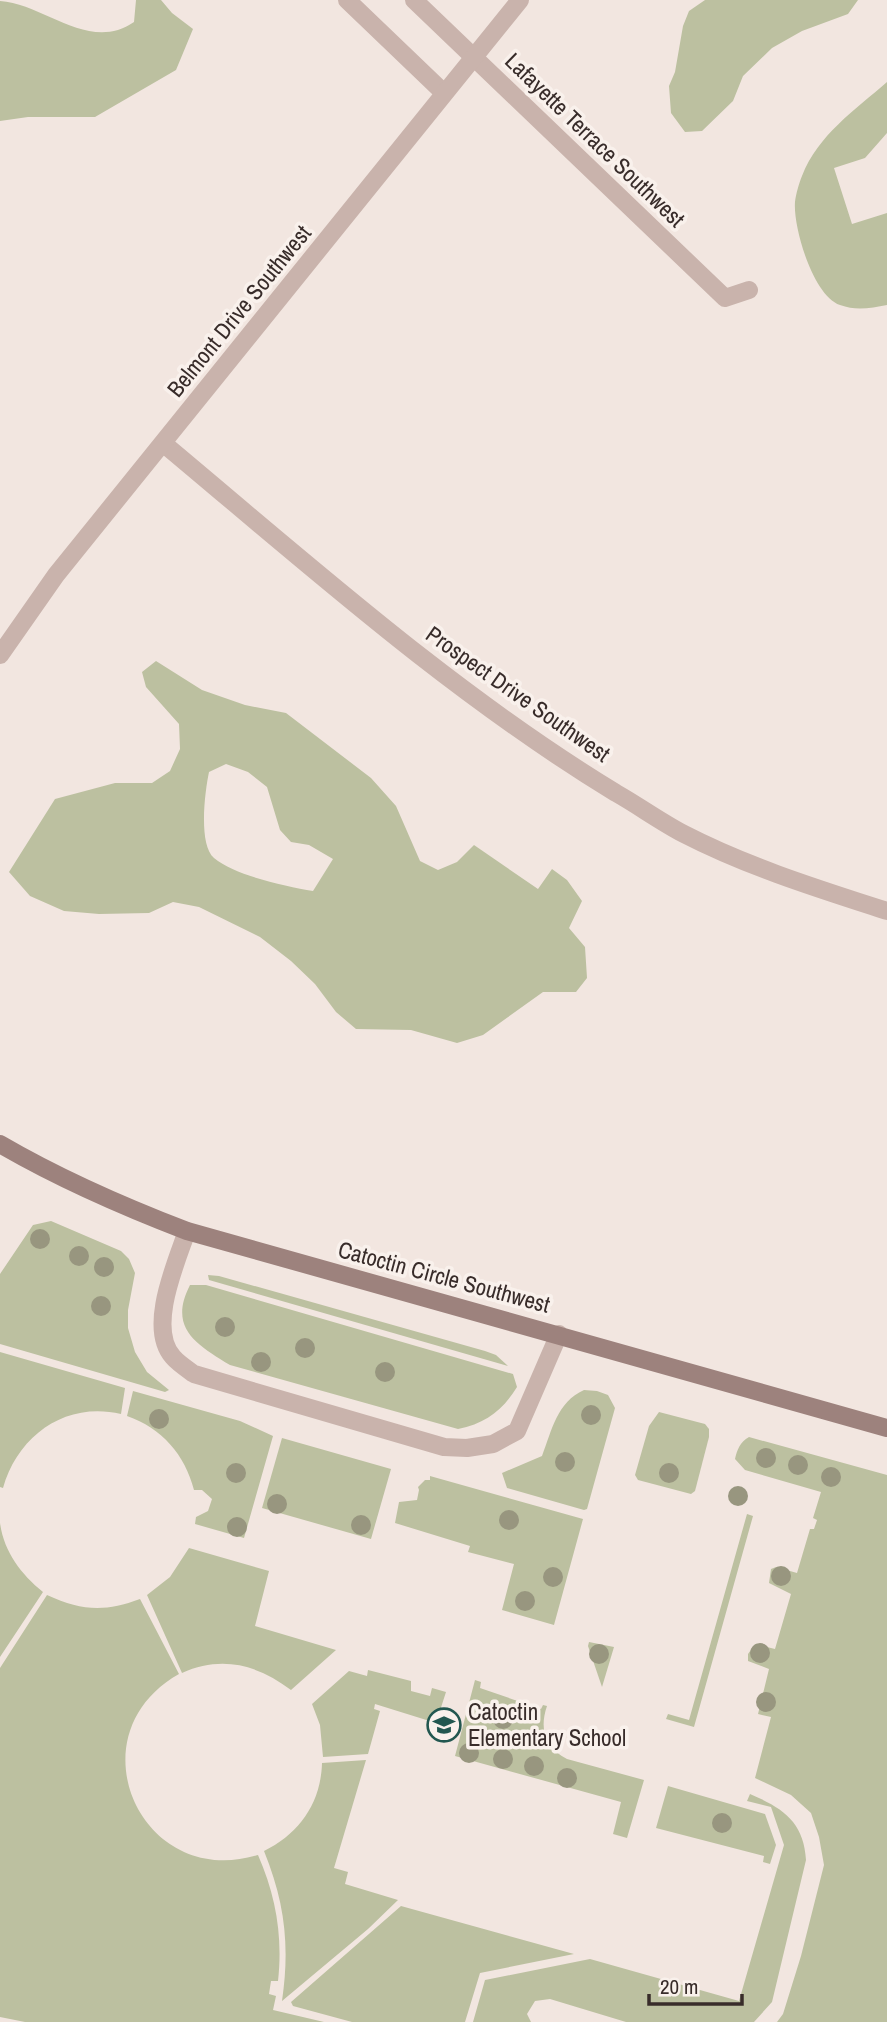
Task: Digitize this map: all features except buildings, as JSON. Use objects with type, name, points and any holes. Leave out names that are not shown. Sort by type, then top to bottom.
[{"type":"main road","name":"Catoctin Circle Southwest","points":[[0,1144],[42,1169],[112,1202],[187,1231],[887,1428]]},
{"type":"street","points":[[347,0],[444,93]]},
{"type":"street","name":"Lafayette Terrace Southwest","points":[[414,0],[725,298],[749,290]]},
{"type":"street","name":"Belmont Drive Southwest","points":[[0,655],[56,575],[520,0]]},
{"type":"street","name":"Prospect Drive Southwest","points":[[164,444],[380,625],[471,695],[571,765],[684,834],[794,881],[887,911]]},
{"type":"street","points":[[187,1231],[163,1301],[163,1331],[170,1355],[178,1362],[194,1374],[444,1447],[467,1448],[493,1444],[517,1431],[559,1334]]},
{"type":"green space","points":[[136,0],[161,0],[172,13],[193,29],[176,70],[95,117],[28,117],[0,121],[0,1],[17,4],[84,30],[100,32],[117,30],[134,22]]},
{"type":"green space","points":[[705,0],[858,0],[848,14],[802,31],[772,48],[743,76],[733,101],[702,131],[685,132],[671,113],[669,86],[675,72],[683,26],[689,11]]},
{"type":"green space","points":[[887,82],[887,133],[865,158],[834,168],[852,224],[887,213],[887,305],[852,308],[830,299],[813,275],[797,227],[795,199],[809,161],[827,136]]},
{"type":"green space","points":[[156,661],[202,690],[245,705],[286,713],[371,778],[396,806],[420,861],[438,870],[457,862],[474,845],[538,889],[552,869],[567,880],[582,901],[569,928],[585,947],[587,978],[576,992],[543,992],[483,1035],[457,1043],[411,1030],[356,1029],[336,1012],[315,984],[291,961],[260,937],[199,907],[173,902],[149,913],[99,914],[64,911],[30,896],[9,872],[55,799],[115,783],[152,783],[170,771],[180,749],[179,724],[146,687],[142,672]],"holes":[[[226,764],[248,772],[267,787],[280,830],[291,842],[309,845],[333,859],[313,891],[248,875],[223,864],[209,851],[204,830],[209,772]]]},
{"type":"green space","points":[[51,1221],[121,1251],[129,1259],[135,1273],[128,1310],[128,1328],[135,1352],[147,1372],[169,1390],[165,1392],[0,1344],[0,1274],[33,1225]]},
{"type":"green space","points":[[208,1275],[485,1351],[496,1355],[508,1366],[209,1280]]},
{"type":"green space","points":[[190,1285],[206,1285],[513,1374],[517,1387],[492,1415],[458,1429],[230,1365],[197,1342],[184,1324],[184,1300]]},
{"type":"green space","points":[[0,1352],[125,1388],[121,1414],[101,1411],[81,1413],[47,1426],[32,1438],[10,1469],[3,1488],[0,1487]]},
{"type":"green space","points":[[584,1390],[608,1395],[615,1408],[587,1509],[507,1488],[502,1473],[542,1456],[561,1409]]},
{"type":"green space","points":[[133,1391],[240,1421],[273,1436],[244,1538],[195,1524],[196,1517],[208,1511],[212,1499],[202,1490],[194,1490],[185,1465],[161,1435],[127,1416]]},
{"type":"green space","points":[[659,1412],[705,1424],[709,1429],[695,1491],[691,1494],[638,1480],[635,1475],[649,1426]]},
{"type":"green space","points":[[749,1437],[887,1475],[887,2022],[777,2022],[783,2014],[801,1956],[824,1865],[811,1813],[791,1795],[755,1778],[771,1717],[758,1714],[769,1669],[748,1661],[748,1654],[755,1644],[775,1649],[791,1594],[769,1583],[771,1569],[776,1567],[797,1573],[810,1529],[814,1529],[817,1520],[813,1518],[821,1492],[745,1470],[735,1459],[739,1446]]},
{"type":"green space","points":[[282,1438],[391,1469],[371,1539],[262,1508]]},
{"type":"green space","points":[[430,1476],[583,1519],[554,1625],[502,1610],[514,1564],[468,1552],[470,1546],[395,1523],[399,1502],[417,1500],[418,1487],[425,1480],[430,1480]]},
{"type":"green space","points":[[747,1514],[753,1516],[694,1727],[666,1719],[668,1714],[689,1720]]},
{"type":"green space","points":[[0,1523],[5,1543],[15,1562],[43,1592],[0,1657]]},
{"type":"green space","points":[[189,1548],[269,1571],[255,1626],[336,1650],[291,1690],[266,1674],[239,1665],[211,1665],[182,1673],[147,1595],[170,1577]]},
{"type":"green space","points":[[47,1595],[71,1604],[94,1608],[116,1606],[140,1599],[179,1674],[147,1701],[129,1733],[126,1768],[134,1801],[153,1830],[181,1850],[217,1860],[258,1855],[274,1901],[279,1933],[278,1981],[271,1981],[269,1994],[276,1996],[273,2010],[324,2022],[25,2022],[0,2017],[0,1668]]},
{"type":"green space","points":[[589,1642],[614,1647],[602,1687],[588,1646]]},
{"type":"green space","points":[[368,1670],[411,1681],[411,1691],[430,1696],[432,1688],[446,1692],[436,1723],[375,1704],[374,1709],[380,1711],[368,1754],[323,1757],[320,1725],[312,1704],[349,1671],[367,1676]]},
{"type":"green space","points":[[475,1680],[481,1682],[480,1688],[541,1709],[543,1705],[547,1706],[544,1730],[549,1743],[559,1755],[644,1780],[627,1838],[613,1834],[621,1802],[455,1756]]},
{"type":"green space","points":[[366,1760],[334,1868],[348,1872],[345,1884],[398,1900],[368,1929],[282,2001],[286,1962],[284,1925],[277,1889],[264,1851],[288,1836],[306,1816],[321,1778],[322,1763]]},
{"type":"green space","points":[[668,1786],[765,1814],[776,1845],[770,1864],[763,1862],[764,1856],[656,1828]]},
{"type":"green space","points":[[750,1794],[790,1818],[801,1836],[806,1860],[772,2002],[754,2022],[626,2022],[550,1999],[535,2001],[527,2014],[531,2022],[473,2022],[485,1980],[590,1959],[739,2001],[784,1845],[771,1807],[747,1801]]},
{"type":"green space","points":[[401,1906],[574,1954],[480,1973],[465,2022],[352,2022],[293,2006],[291,2002]]},
{"type":"place","name":"Catoctin Elementary School","points":[[444,1725]]}]
